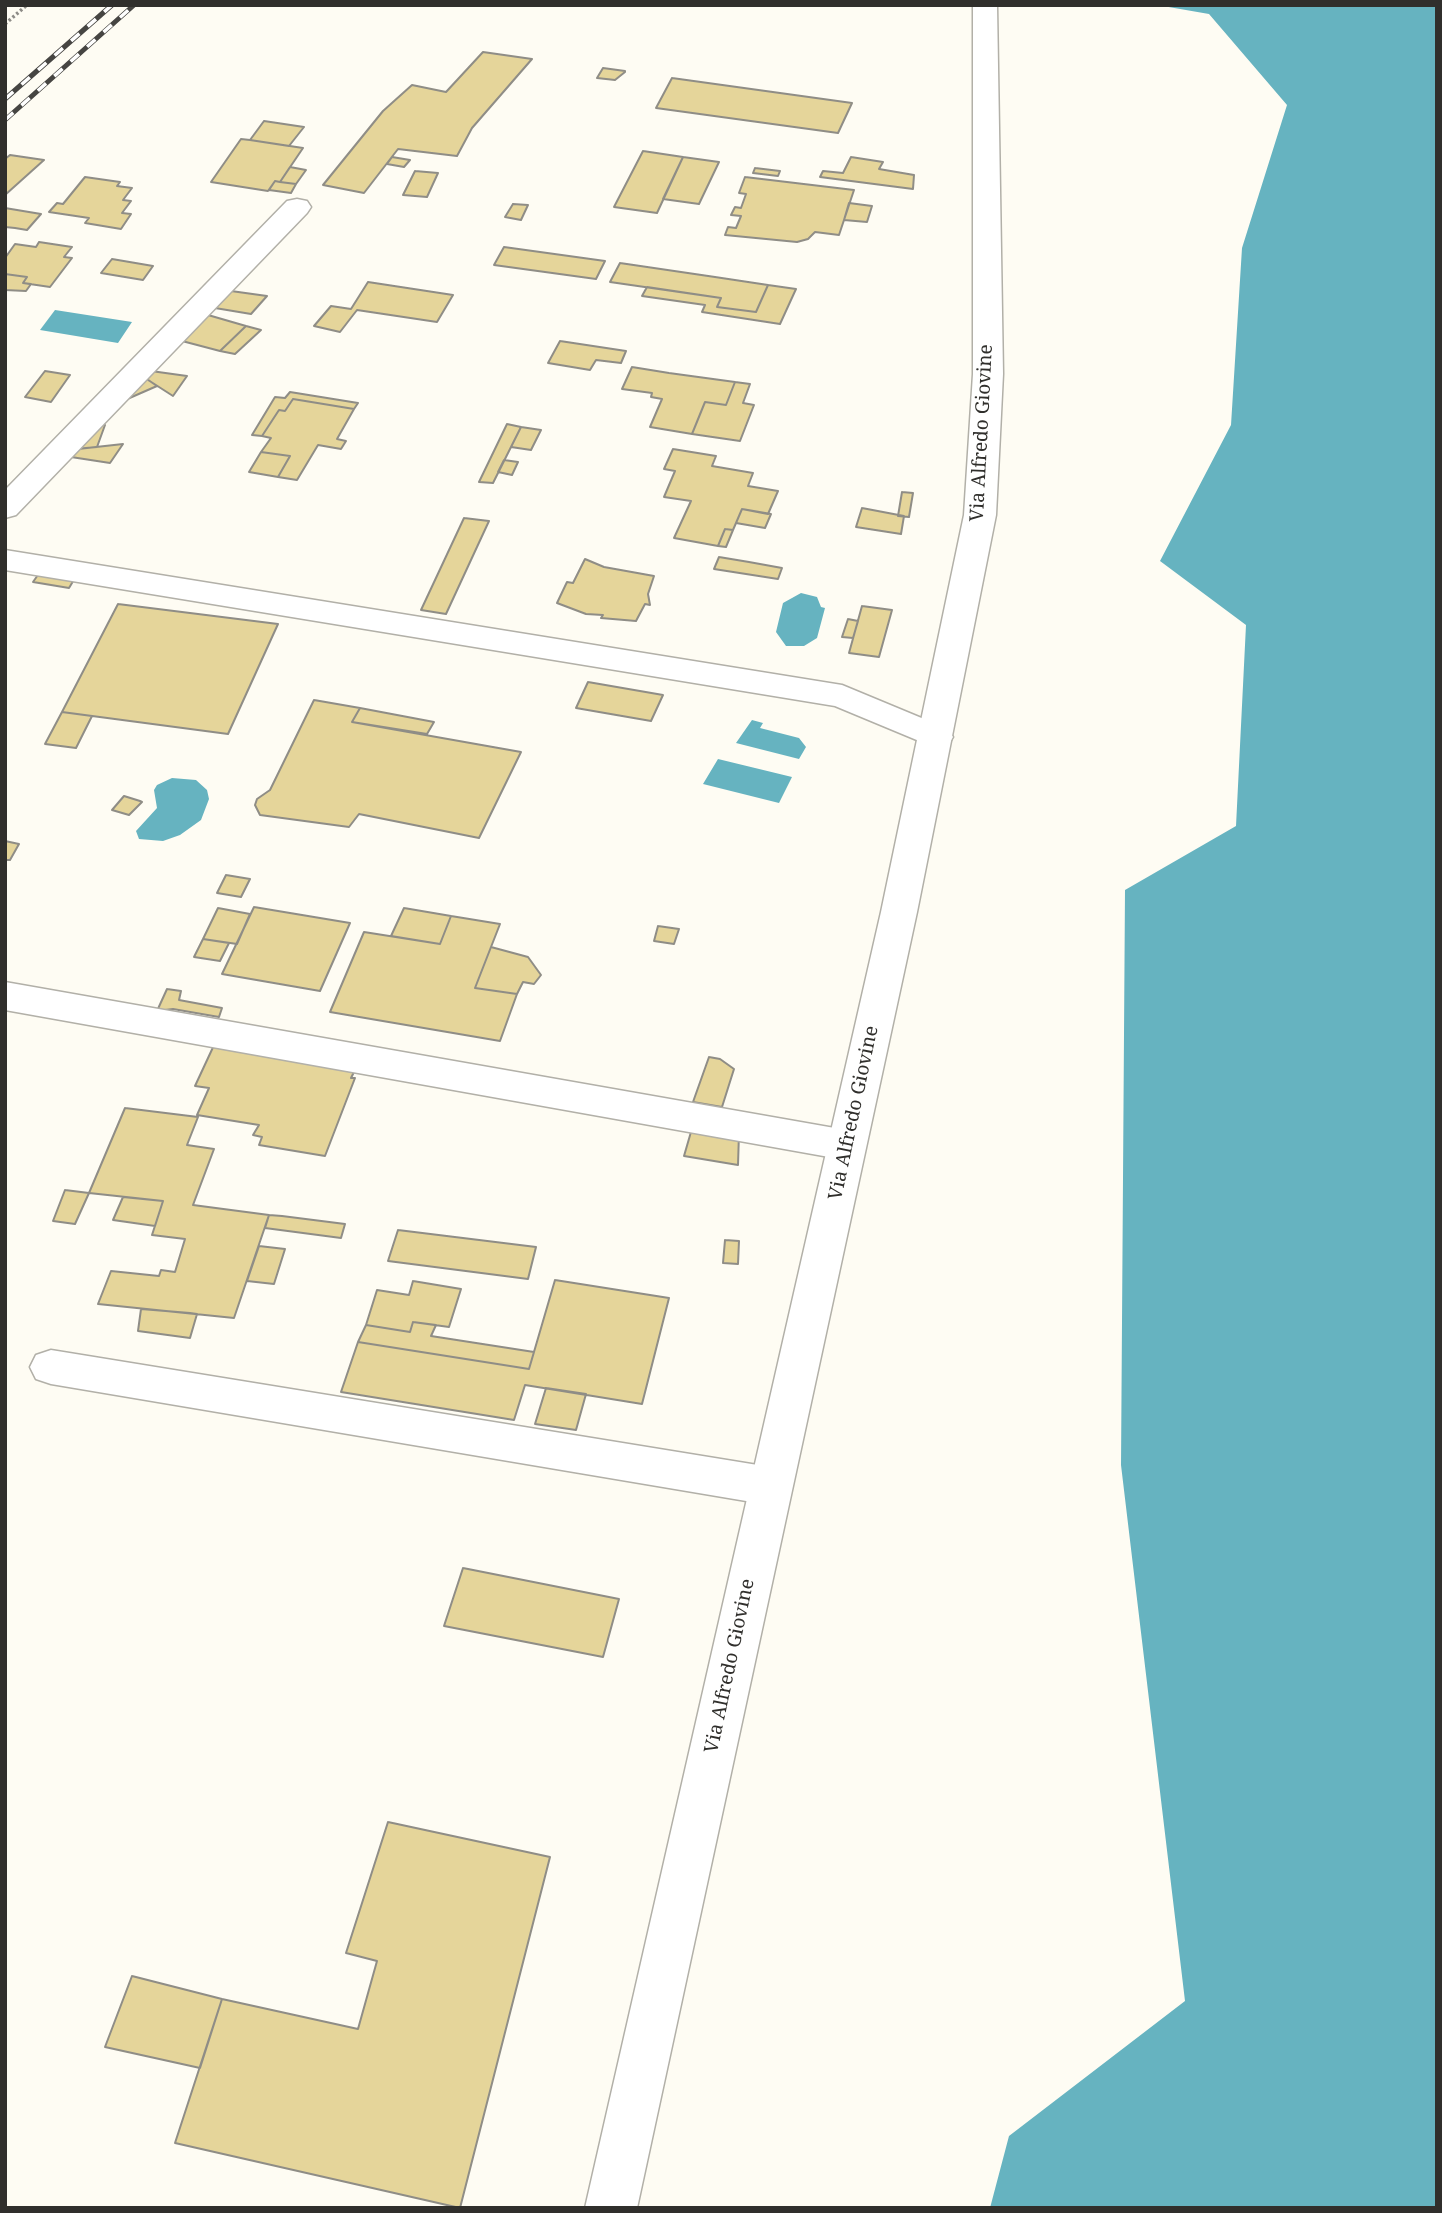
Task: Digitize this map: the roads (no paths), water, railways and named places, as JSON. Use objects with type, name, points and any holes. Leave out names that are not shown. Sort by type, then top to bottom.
[{"type":"street","name":"Via Alfredo Giovine","points":[[611,2208],[936,737],[980,515],[988,374],[985,5]]},
{"type":"street","points":[[5,508],[296,207]]},
{"type":"street","points":[[5,560],[842,696],[936,737]]},
{"type":"street","points":[[5,996],[846,1145]]},
{"type":"street","points":[[51,1367],[770,1486]]},
{"type":"water","points":[[1157,5],[1437,5],[1437,2208],[990,2208],[1009,2136],[1185,2001],[1121,1465],[1125,890],[1236,826],[1246,625],[1160,561],[1231,425],[1242,248],[1287,105],[1209,14]]},
{"type":"water","points":[[55,310],[132,322],[118,343],[40,330]]},
{"type":"water","points":[[801,593],[817,597],[821,607],[825,608],[817,638],[804,646],[786,646],[776,632],[783,603]]},
{"type":"water","points":[[752,720],[763,723],[760,728],[799,738],[806,747],[799,759],[736,743]]},
{"type":"water","points":[[718,759],[792,777],[779,803],[703,784]]},
{"type":"water","points":[[172,778],[196,780],[207,790],[209,799],[201,820],[180,835],[163,841],[139,839],[136,831],[157,808],[154,790],[157,785]]},
{"type":"railway","points":[[5,99],[112,5]]},
{"type":"railway","points":[[5,120],[134,5]]}]
